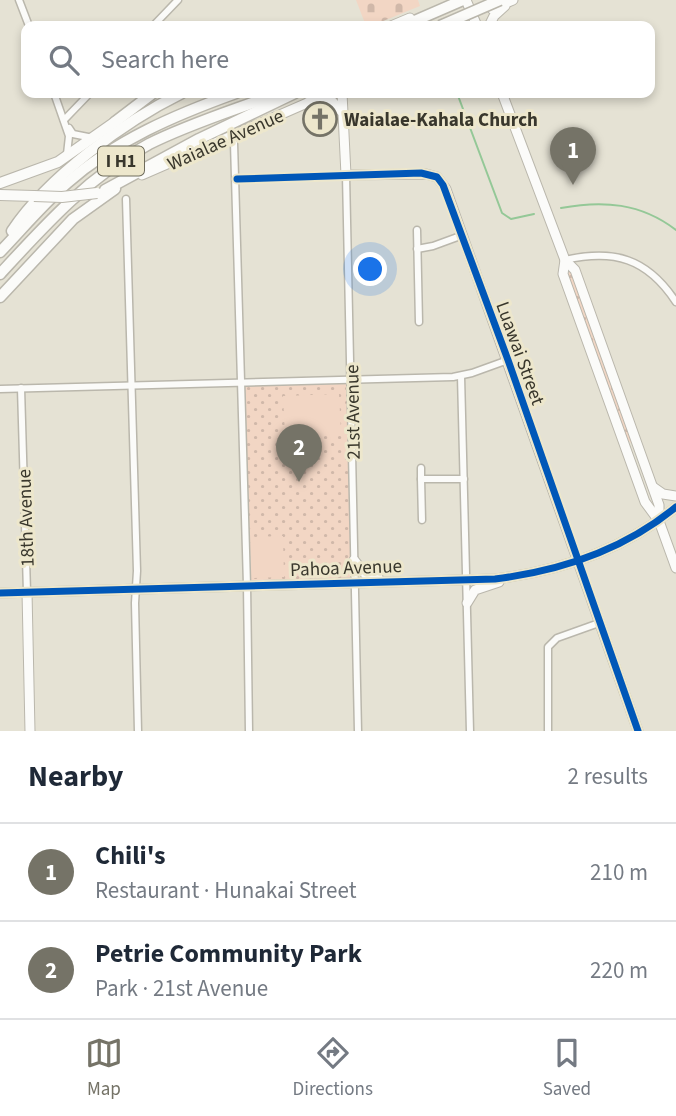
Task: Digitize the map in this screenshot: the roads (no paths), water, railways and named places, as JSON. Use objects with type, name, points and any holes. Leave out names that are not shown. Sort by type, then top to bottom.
[{"type":"highway","points":[[414,21],[464,0]]},
{"type":"highway","points":[[453,21],[507,1]]},
{"type":"highway","points":[[115,122],[146,98]]},
{"type":"highway","points":[[0,251],[21,218],[63,176],[129,124],[173,98]]},
{"type":"highway","name":"I H1","points":[[0,251],[52,196],[103,155],[159,123],[223,98]]},
{"type":"highway","name":"I H1","points":[[0,274],[63,207],[111,167],[185,127],[271,98]]},
{"type":"highway","points":[[101,191],[272,98]]},
{"type":"highway","points":[[0,297],[74,219],[125,182]]},
{"type":"main road","points":[[0,183],[28,175],[66,157],[115,122]]},
{"type":"main road","name":"Waialae Avenue","points":[[0,195],[62,197],[101,191]]},
{"type":"street","points":[[19,0],[27,21]]},
{"type":"street","points":[[158,21],[178,0]]},
{"type":"street","points":[[402,21],[450,0]]},
{"type":"street","points":[[464,0],[475,21],[507,1]]},
{"type":"street","points":[[492,21],[507,1]]},
{"type":"street","points":[[56,98],[69,136],[66,157]]},
{"type":"street","points":[[64,120],[85,98]]},
{"type":"street","points":[[115,122],[154,98]]},
{"type":"street","name":"Waialae Avenue","points":[[101,191],[316,98]]},
{"type":"street","name":"21st Avenue","points":[[342,98],[352,380],[358,731]]},
{"type":"street","points":[[504,98],[565,260],[575,270],[659,505],[659,521]]},
{"type":"street","points":[[307,103],[328,99],[337,106],[343,117]]},
{"type":"street","points":[[64,120],[74,134],[93,139]]},
{"type":"street","points":[[234,143],[237,178],[249,731]]},
{"type":"street","name":"Luawai Street","points":[[237,178],[421,173],[437,177],[446,189],[638,731]]},
{"type":"street","points":[[125,199],[137,571],[138,731]]},
{"type":"street","points":[[417,230],[419,322]]},
{"type":"street","points":[[417,249],[463,235]]},
{"type":"street","points":[[565,260],[594,255],[626,260],[654,274],[676,302]]},
{"type":"street","points":[[565,260],[563,274],[645,502],[659,521],[676,568]]},
{"type":"street","points":[[0,389],[461,376],[508,360]]},
{"type":"street","points":[[461,376],[470,731]]},
{"type":"street","name":"18th Avenue","points":[[21,388],[30,731]]},
{"type":"street","points":[[421,468],[422,520]]},
{"type":"street","points":[[421,479],[464,479]]},
{"type":"street","points":[[652,486],[663,494],[676,496]]},
{"type":"street","name":"Pahoa Avenue","points":[[0,593],[355,583],[524,575],[578,561],[614,545],[659,521],[676,507]]},
{"type":"street","points":[[354,560],[369,577],[390,576],[407,581]]},
{"type":"street","points":[[467,603],[475,590],[524,575]]},
{"type":"street","points":[[548,731],[548,647],[557,638],[599,623]]},
{"type":"waterway","points":[[459,98],[502,213],[511,219],[534,214]]},
{"type":"waterway","points":[[561,208],[592,204],[621,206],[649,214],[676,230]]},
{"type":"place","name":"Waialae-Kahala Church","points":[[320,119]]},
{"type":"place","name":"Chili's","points":[[573,185]]},
{"type":"place","name":"Petrie Community Park","points":[[299,482]]}]
